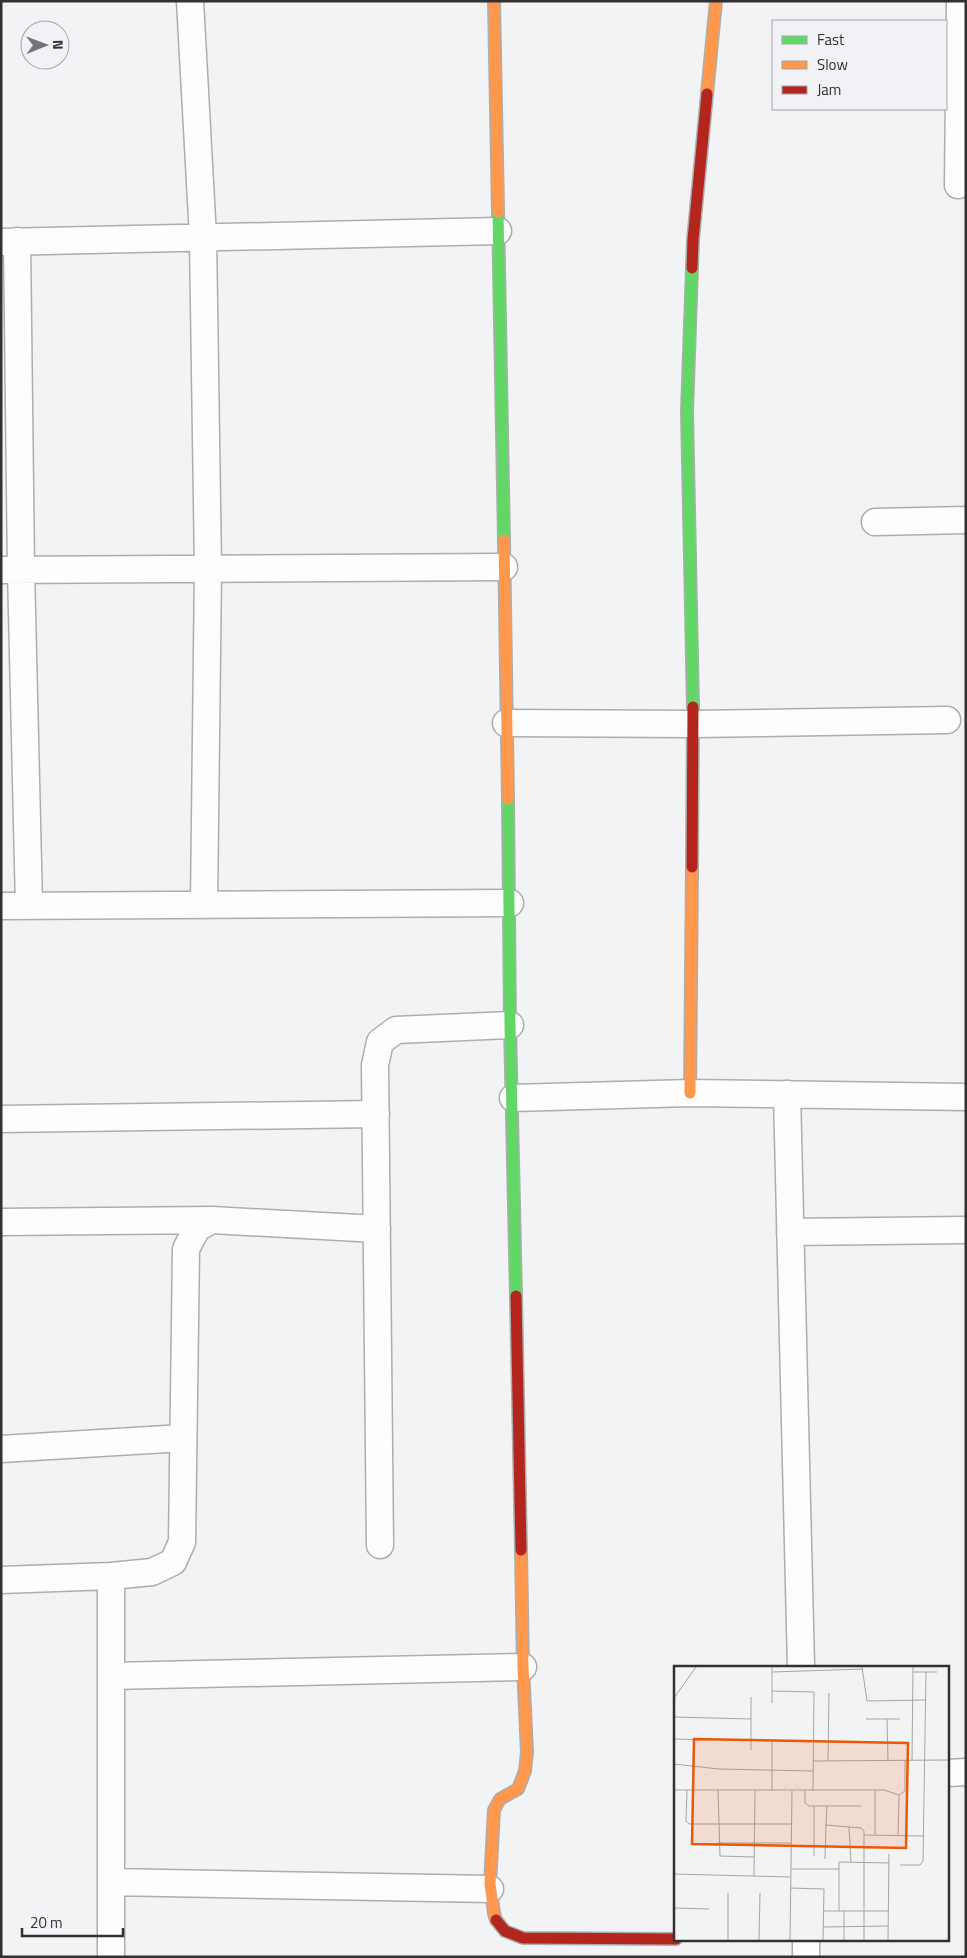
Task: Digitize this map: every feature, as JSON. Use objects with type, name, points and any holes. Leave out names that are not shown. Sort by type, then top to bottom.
[{"type":"street","points":[[190,1],[203,237],[208,569],[204,904]]},
{"type":"street","points":[[494,1],[510,903],[510,1025],[513,1098],[523,1667],[527,1752],[525,1771],[518,1789],[500,1799],[494,1810],[490,1889],[497,1921],[508,1934],[523,1938],[674,1938]]},
{"type":"street","points":[[690,1093],[693,724],[687,411],[693,240],[716,1]]},
{"type":"street","points":[[958,185],[960,1]]},
{"type":"street","points":[[29,906],[11,570],[9,242],[498,231]]},
{"type":"street","points":[[875,522],[966,520]]},
{"type":"street","points":[[11,570],[504,567]]},
{"type":"street","points":[[506,723],[693,724],[947,720]]},
{"type":"street","points":[[1,906],[510,903]]},
{"type":"street","points":[[380,1546],[375,1065],[380,1042],[396,1030],[510,1025]]},
{"type":"street","points":[[513,1098],[690,1093],[966,1096]]},
{"type":"street","points":[[787,1094],[801,1666]]},
{"type":"street","points":[[1,1119],[376,1114]]},
{"type":"street","points":[[1,1222],[212,1220],[377,1229]]},
{"type":"street","points":[[1,1580],[111,1576],[152,1572],[173,1562],[182,1542],[186,1249],[197,1228],[212,1220]]},
{"type":"street","points":[[790,1232],[966,1230]]},
{"type":"street","points":[[1,1448],[183,1438]]},
{"type":"street","points":[[111,1576],[111,1957]]},
{"type":"street","points":[[111,1676],[523,1667]]},
{"type":"street","points":[[950,1773],[966,1772]]},
{"type":"street","points":[[111,1882],[490,1889]]},
{"type":"street","points":[[806,1940],[806,1957]]},
{"type":"traffic: fast","points":[[498,212],[504,540]]},
{"type":"traffic: fast","points":[[692,268],[687,411],[693,707]]},
{"type":"traffic: fast","points":[[508,799],[510,1025],[516,1296]]},
{"type":"traffic: slow","points":[[494,1],[498,212]]},
{"type":"traffic: slow","points":[[707,94],[716,1]]},
{"type":"traffic: slow","points":[[504,540],[508,799]]},
{"type":"traffic: slow","points":[[690,1093],[692,867]]},
{"type":"traffic: slow","points":[[496,1920],[490,1884],[494,1810],[500,1799],[518,1789],[525,1771],[527,1752],[521,1550]]},
{"type":"traffic: jam","points":[[692,268],[707,94]]},
{"type":"traffic: jam","points":[[692,867],[693,707]]},
{"type":"traffic: jam","points":[[516,1296],[521,1550]]},
{"type":"traffic: jam","points":[[496,1920],[505,1931],[523,1938],[674,1939]]}]
